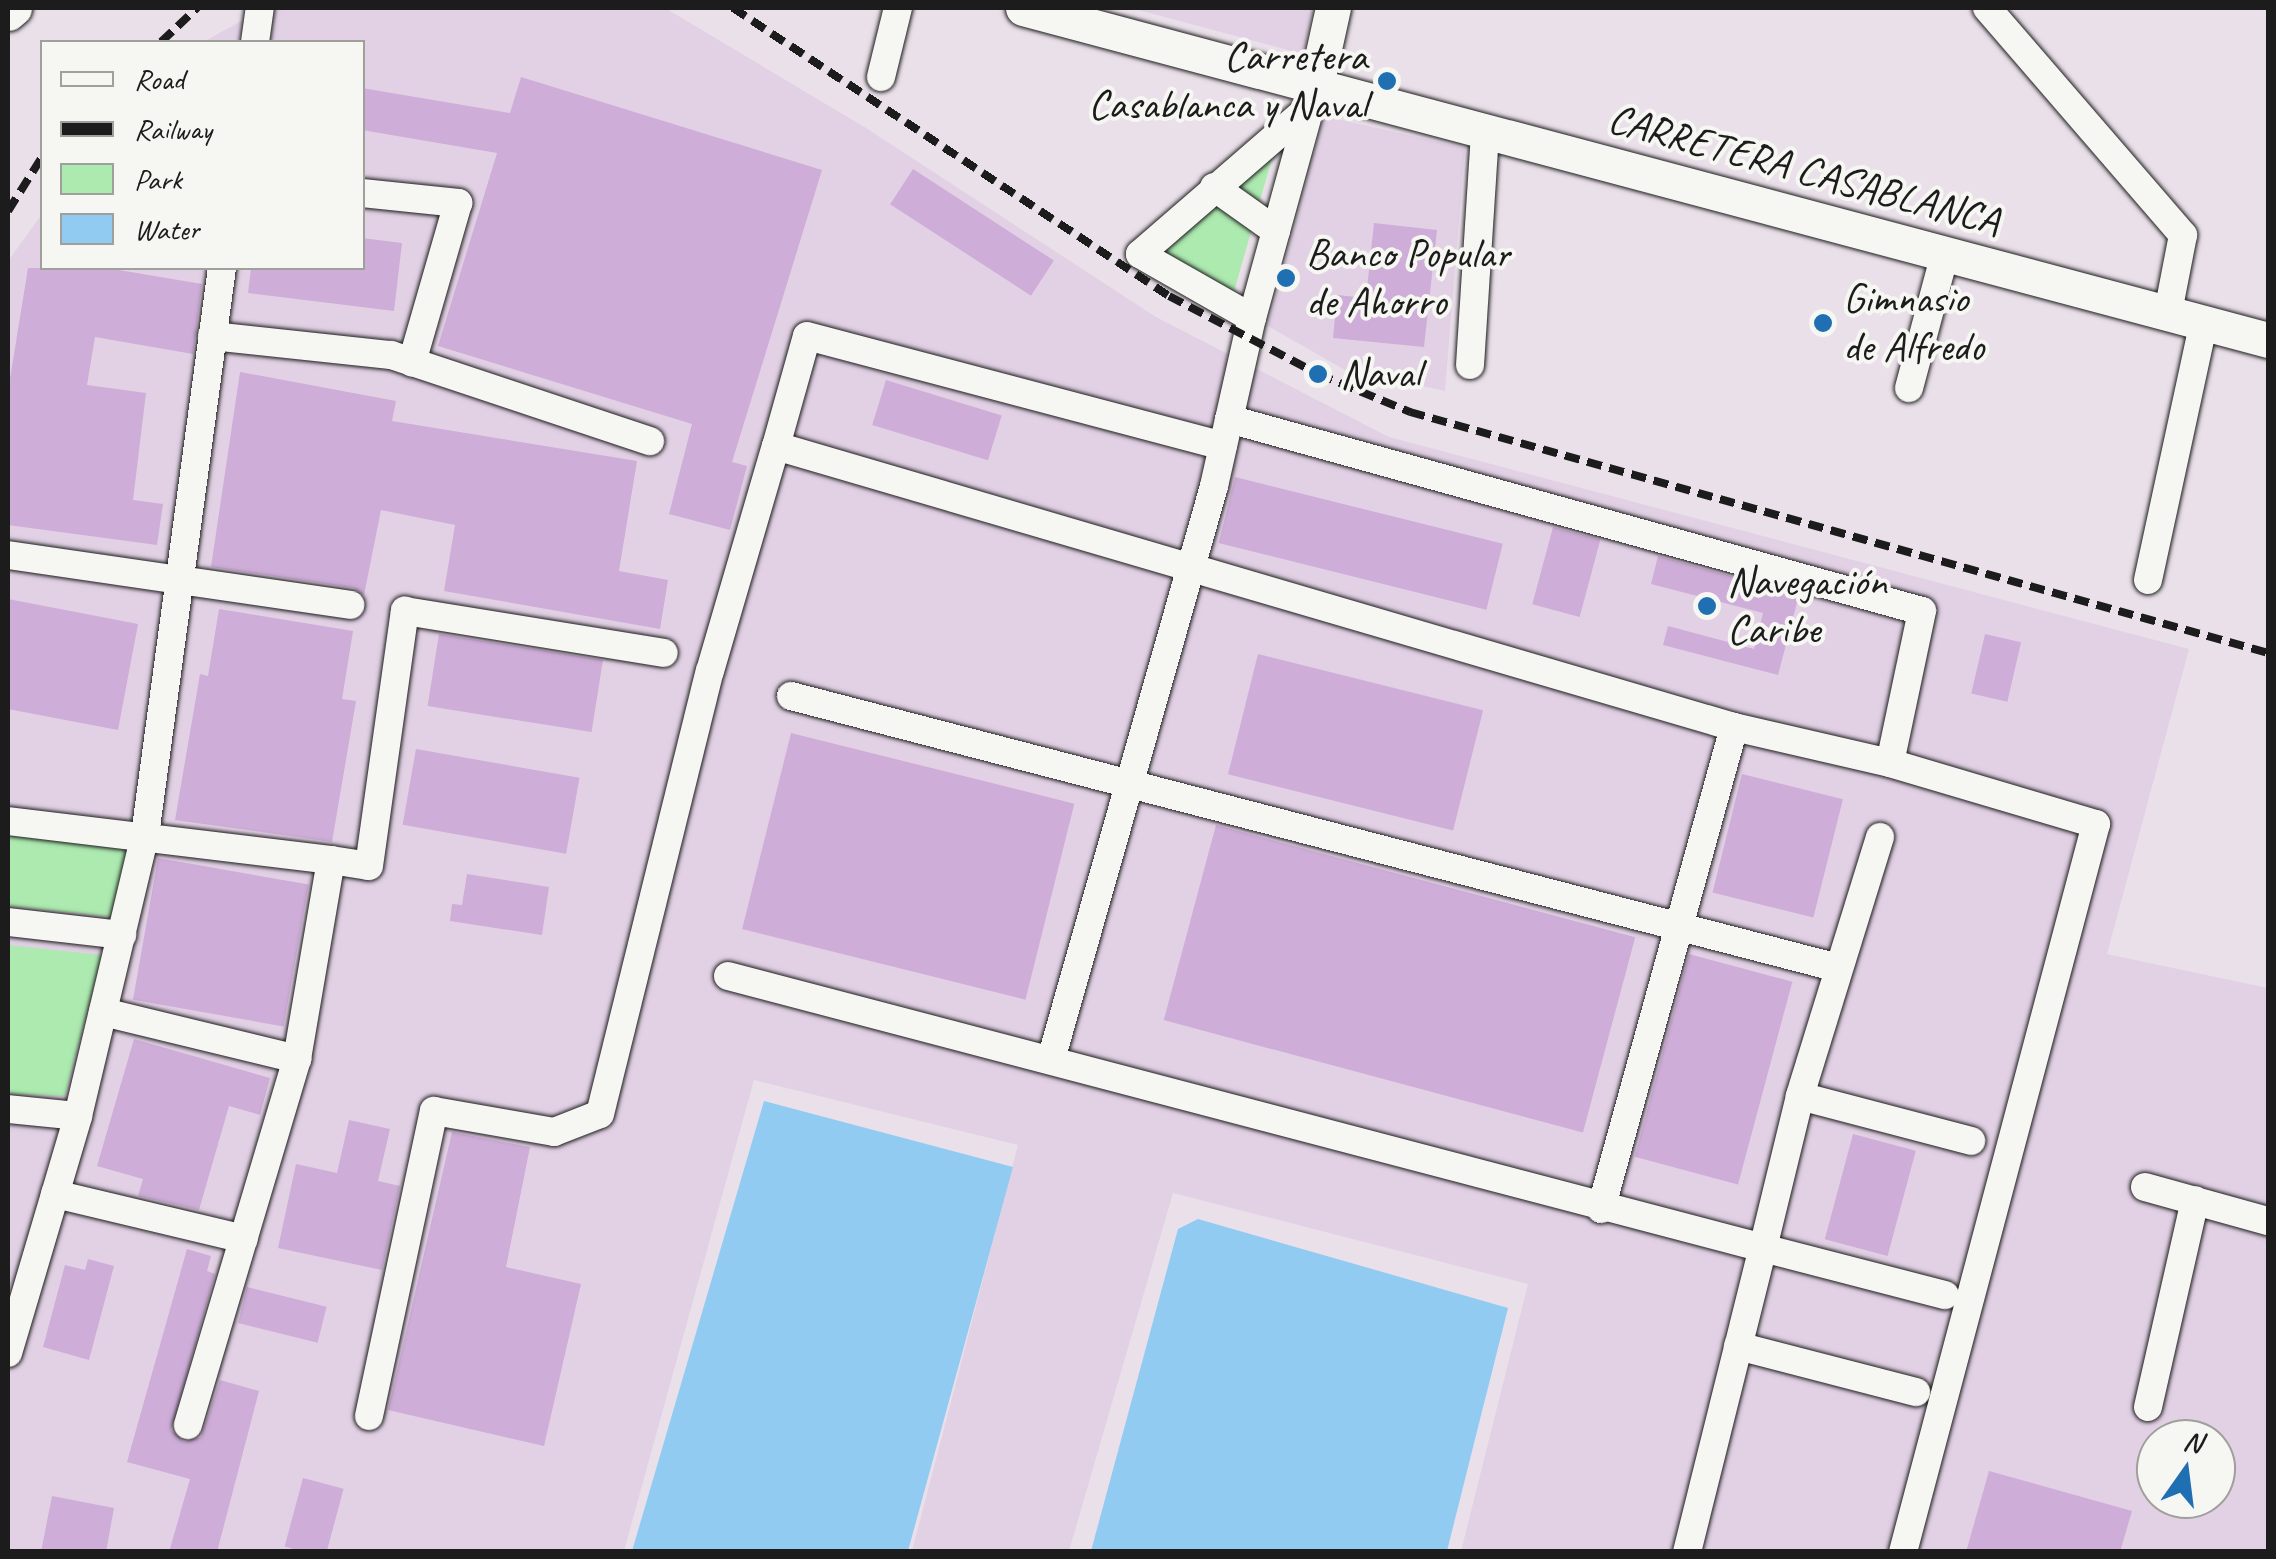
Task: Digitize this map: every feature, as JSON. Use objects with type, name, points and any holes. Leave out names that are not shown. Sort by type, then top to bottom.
[{"type":"main road","points":[[8,13],[14,8]]},
{"type":"main road","name":"CARRETERA CASABLANCA","points":[[1023,8],[1313,96],[1485,131],[2268,340]]},
{"type":"main road","points":[[1313,96],[1333,8]]},
{"type":"street","points":[[880,77],[898,8]]},
{"type":"street","points":[[1987,8],[2183,236],[2168,312]]},
{"type":"street","points":[[1252,318],[1140,254],[1313,96]]},
{"type":"street","points":[[1052,1056],[1190,568],[1252,318],[1313,96]]},
{"type":"street","points":[[1470,365],[1485,131]]},
{"type":"street","points":[[1214,187],[1276,231]]},
{"type":"street","points":[[365,193],[458,204],[412,362]]},
{"type":"street","points":[[1909,388],[1945,254]]},
{"type":"street","points":[[8,1353],[78,1116],[145,835],[222,270]]},
{"type":"street","points":[[2148,580],[2204,322]]},
{"type":"street","points":[[212,336],[412,362],[650,442]]},
{"type":"street","points":[[369,1416],[434,1111],[554,1132],[600,1114],[710,672],[807,336],[1226,433],[1922,612],[1890,763]]},
{"type":"street","points":[[776,446],[1734,727],[1890,763],[2096,824],[1903,1552]]},
{"type":"street","points":[[8,556],[350,605]]},
{"type":"street","points":[[8,821],[145,835],[369,866],[406,611],[664,654]]},
{"type":"street","points":[[791,696],[1838,968]]},
{"type":"street","points":[[1601,1209],[1734,727]]},
{"type":"street","points":[[1687,1552],[1800,1096],[1880,836]]},
{"type":"street","points":[[188,1425],[297,1058],[332,860]]},
{"type":"street","points":[[8,922],[122,935]]},
{"type":"street","points":[[728,976],[1052,1056],[1601,1209],[1945,1295]]},
{"type":"street","points":[[104,1012],[297,1058]]},
{"type":"street","points":[[1800,1096],[1971,1141]]},
{"type":"street","points":[[8,1108],[78,1116]]},
{"type":"street","points":[[2145,1187],[2268,1221]]},
{"type":"street","points":[[55,1194],[244,1239]]},
{"type":"street","points":[[2148,1407],[2195,1200]]},
{"type":"street","points":[[1738,1346],[1916,1392]]},
{"type":"shaded area","points":[[265,8],[665,8],[866,128],[1156,317],[1389,437],[2189,649],[2107,954],[2268,988],[2268,1551],[1461,1551],[1528,1284],[1173,1193],[1069,1551],[912,1551],[1018,1145],[754,1080],[624,1551],[8,1552],[8,261],[40,217],[40,270],[365,270],[365,40],[207,40]]},
{"type":"shaded area","points":[[1131,8],[1313,8],[1303,54]]},
{"type":"shaded area","points":[[1324,116],[1465,148],[1445,391],[1345,370],[1268,326]]},
{"type":"green space","points":[[1275,148],[1233,295],[1163,253]]},
{"type":"green space","points":[[8,828],[113,840],[131,851],[114,917],[8,906]]},
{"type":"green space","points":[[8,945],[102,955],[65,1096],[8,1094]]},
{"type":"water","points":[[764,1101],[1013,1167],[908,1551],[632,1551]]},
{"type":"water","points":[[1198,1219],[1508,1308],[1447,1551],[1091,1551],[1178,1229]]},
{"type":"building","points":[[521,77],[822,170],[732,462],[747,466],[730,530],[669,514],[692,424],[438,346],[497,153],[365,131],[365,89],[510,113]]},
{"type":"building","points":[[913,169],[1054,260],[1031,296],[890,204]]},
{"type":"building","points":[[1374,223],[1437,230],[1424,347],[1333,338],[1337,295],[1366,298]]},
{"type":"building","points":[[365,238],[402,243],[394,311],[248,293],[251,270],[365,270]]},
{"type":"building","points":[[28,268],[119,270],[202,284],[193,354],[95,337],[87,385],[146,393],[133,500],[163,504],[157,545],[8,525],[8,391]]},
{"type":"building","points":[[240,372],[396,401],[392,421],[637,461],[619,571],[668,580],[660,629],[444,591],[455,525],[381,510],[364,595],[353,588],[211,567]]},
{"type":"building","points":[[886,380],[1002,415],[988,460],[872,425]]},
{"type":"building","points":[[1235,477],[1503,544],[1486,610],[1219,543]]},
{"type":"building","points":[[1553,527],[1600,540],[1580,617],[1532,604]]},
{"type":"building","points":[[1658,556],[1799,595],[1778,675],[1663,645],[1668,626],[1754,649],[1763,613],[1651,584]]},
{"type":"building","points":[[8,599],[138,624],[118,730],[8,709]]},
{"type":"building","points":[[219,609],[353,631],[342,699],[356,701],[332,842],[175,820],[200,674],[208,676]]},
{"type":"building","points":[[439,634],[603,660],[592,732],[428,706]]},
{"type":"building","points":[[1985,634],[2021,642],[2007,702],[1971,693]]},
{"type":"building","points":[[1258,654],[1483,710],[1453,830],[1228,774]]},
{"type":"building","points":[[791,733],[1074,804],[1025,1000],[742,929]]},
{"type":"building","points":[[416,749],[579,778],[566,854],[403,825]]},
{"type":"building","points":[[1742,774],[1843,799],[1813,918],[1712,892]]},
{"type":"building","points":[[1216,825],[1635,937],[1583,1132],[1164,1020]]},
{"type":"building","points":[[158,858],[309,885],[284,1026],[133,1000]]},
{"type":"building","points":[[467,874],[549,887],[542,935],[450,921],[452,904],[462,905]]},
{"type":"building","points":[[1689,954],[1792,982],[1738,1185],[1635,1157]]},
{"type":"building","points":[[134,1039],[270,1078],[260,1115],[229,1106],[199,1210],[138,1196],[143,1179],[97,1166]]},
{"type":"building","points":[[349,1120],[390,1129],[378,1181],[400,1186],[382,1270],[278,1248],[296,1164],[337,1173]]},
{"type":"building","points":[[452,1132],[530,1147],[506,1267],[581,1284],[544,1446],[388,1410]]},
{"type":"building","points":[[1853,1134],[1916,1151],[1888,1256],[1825,1239]]},
{"type":"building","points":[[187,1249],[211,1256],[207,1271],[215,1274],[171,1430],[184,1442],[201,1437],[220,1380],[259,1391],[217,1552],[169,1552],[190,1479],[127,1462]]},
{"type":"building","points":[[88,1259],[114,1266],[89,1360],[43,1347],[65,1265],[85,1270]]},
{"type":"building","points":[[247,1287],[327,1307],[318,1343],[238,1323]]},
{"type":"building","points":[[1989,1471],[2132,1511],[2120,1552],[1966,1552]]},
{"type":"building","points":[[303,1478],[344,1489],[327,1552],[285,1547]]},
{"type":"building","points":[[52,1496],[114,1508],[106,1552],[41,1552]]},
{"type":"railway","points":[[163,40],[197,8]]},
{"type":"railway","points":[[733,8],[1169,296],[1318,374],[1410,412],[2268,653]]},
{"type":"railway","points":[[8,211],[40,160]]},
{"type":"place","name":"Carretera Casablanca y Naval","points":[[1387,81]]},
{"type":"place","name":"Banco Popular de Ahorro","points":[[1286,278]]},
{"type":"place","name":"Gimnasio de Alfredo","points":[[1823,323]]},
{"type":"place","name":"Naval","points":[[1318,374]]},
{"type":"place","name":"Navegación Caribe","points":[[1707,606]]}]
